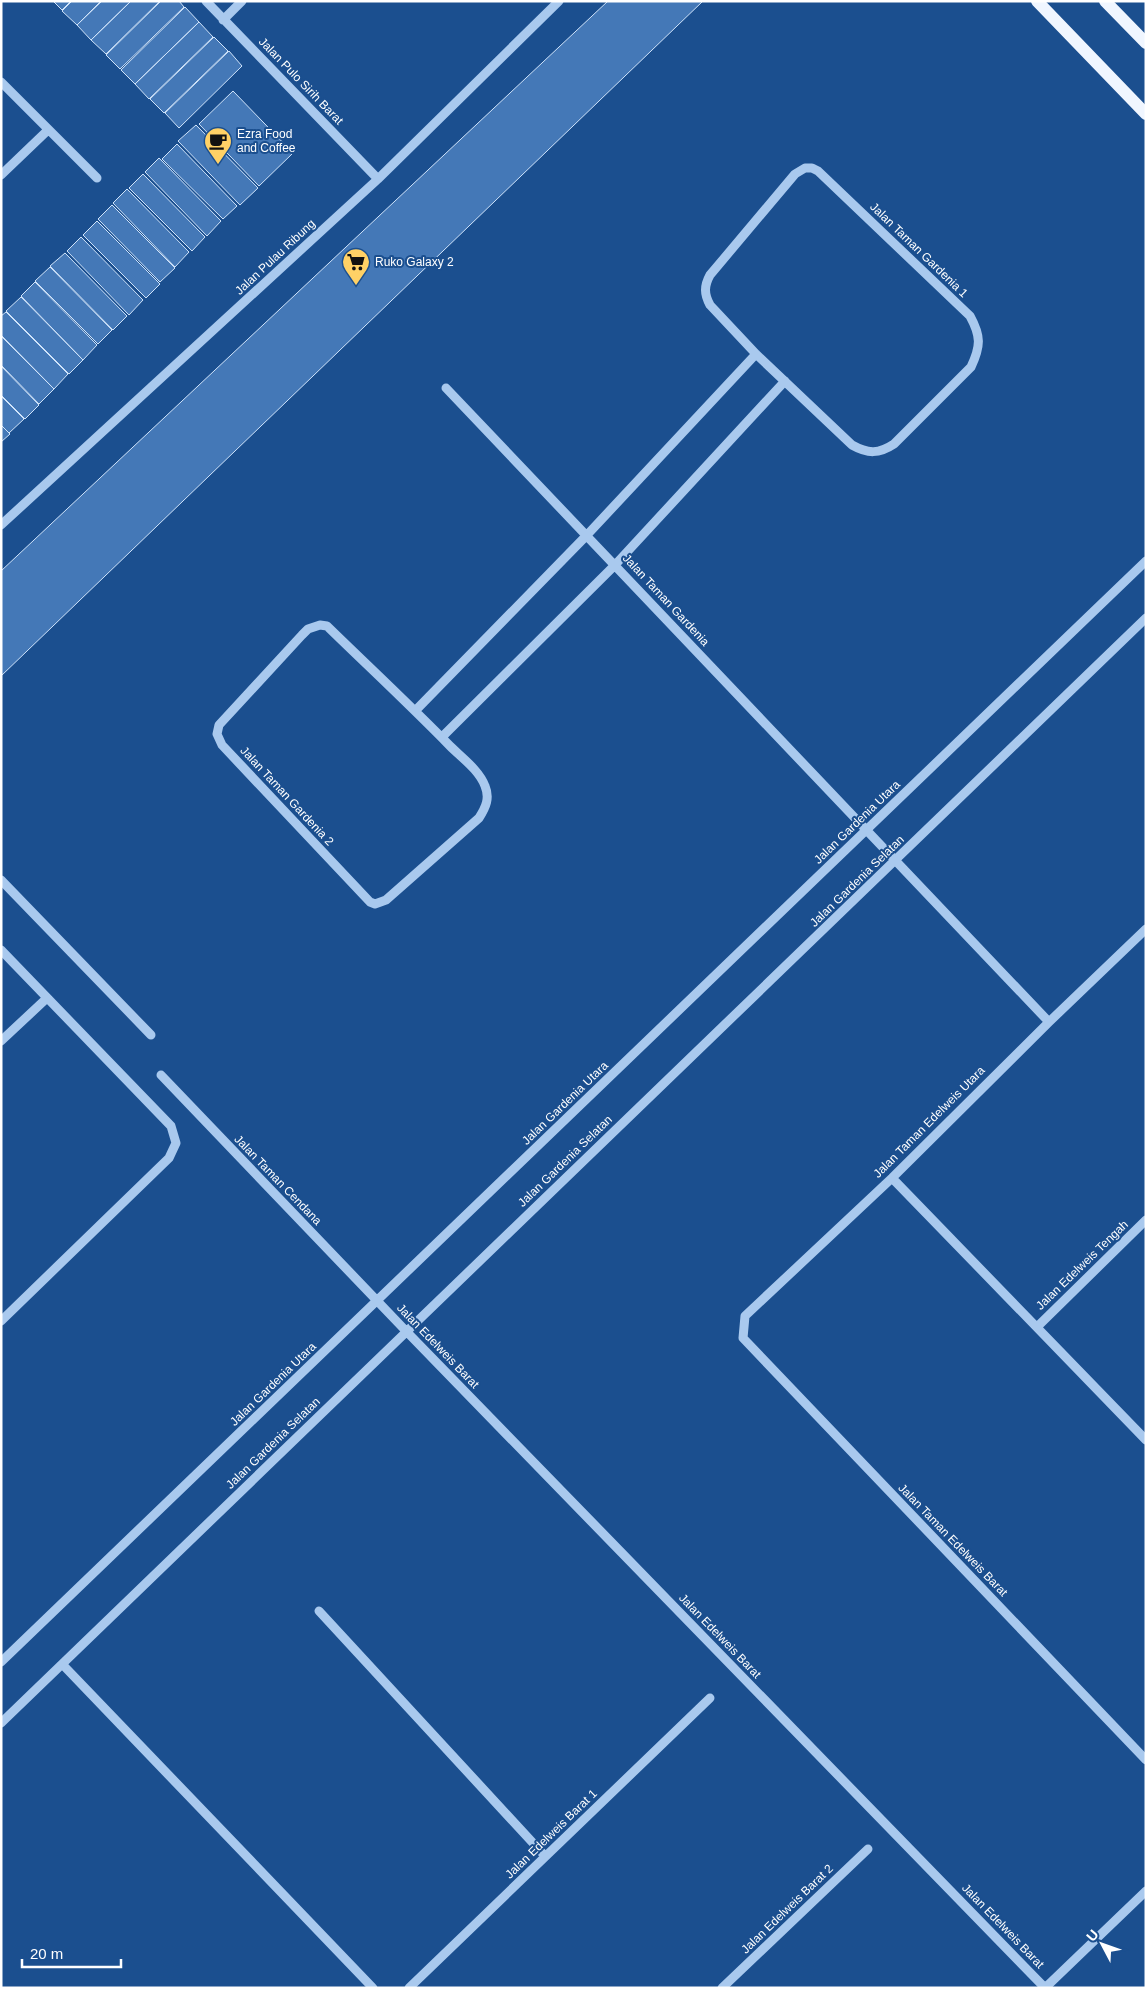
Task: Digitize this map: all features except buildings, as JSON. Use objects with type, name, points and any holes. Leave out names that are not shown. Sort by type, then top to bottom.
[{"type":"main road","points":[[1037,1],[1146,114]]},
{"type":"main road","points":[[1105,1],[1146,43]]},
{"type":"street","name":"Jalan Pulo Sirih Barat","points":[[206,1],[378,178]]},
{"type":"street","points":[[223,20],[242,1]]},
{"type":"street","name":"Jalan Pulau Ribung","points":[[1,524],[378,178],[559,1]]},
{"type":"street","points":[[1,82],[97,178]]},
{"type":"street","points":[[1,175],[48,130]]},
{"type":"street","name":"Jalan Taman Gardenia 1","points":[[805,168],[812,168],[818,171],[970,316],[977,329],[979,342],[977,354],[971,367],[894,444],[885,450],[863,452],[852,445],[756,354],[710,305],[705,290],[706,283],[710,275],[795,174],[805,168]]},
{"type":"street","points":[[416,710],[587,536],[756,354]]},
{"type":"street","points":[[442,737],[615,565],[785,381]]},
{"type":"street","name":"Jalan Taman Gardenia","points":[[446,388],[1049,1022]]},
{"type":"street","name":"Jalan Gardenia Utara","points":[[1,1662],[1146,561]]},
{"type":"street","name":"Jalan Gardenia Selatan","points":[[1,1723],[1146,618]]},
{"type":"street","name":"Jalan Taman Gardenia 2","points":[[320,625],[327,626],[442,737],[478,774],[485,785],[488,796],[486,807],[479,818],[392,895],[386,900],[375,904],[370,902],[229,752],[219,740],[218,734],[219,725],[302,635],[308,629],[320,625]]},
{"type":"street","points":[[1,880],[151,1034]]},
{"type":"street","name":"Jalan Taman Edelweis Utara","points":[[743,1338],[745,1316],[892,1178],[1146,929]]},
{"type":"street","points":[[1,950],[171,1126],[176,1143],[169,1158],[1,1321]]},
{"type":"street","points":[[1,1041],[47,998]]},
{"type":"street","name":"Jalan Taman Cendana","points":[[161,1076],[378,1301]]},
{"type":"street","points":[[892,1178],[1146,1440]]},
{"type":"street","name":"Jalan Edelweis Tengah","points":[[1036,1327],[1146,1220]]},
{"type":"street","name":"Jalan Edelweis Barat","points":[[378,1301],[1045,1988]]},
{"type":"street","name":"Jalan Taman Edelweis Barat","points":[[743,1338],[1146,1760]]},
{"type":"street","points":[[318,1611],[546,1856]]},
{"type":"street","points":[[63,1665],[373,1988]]},
{"type":"street","name":"Jalan Edelweis Barat 1","points":[[409,1988],[710,1698]]},
{"type":"street","name":"Jalan Edelweis Barat 2","points":[[722,1988],[868,1849]]},
{"type":"street","points":[[1045,1988],[1146,1891]]},
{"type":"place","name":"Ezra Food and Coffee","points":[[218,165]]},
{"type":"place","name":"Ruko Galaxy 2","points":[[356,286]]}]
